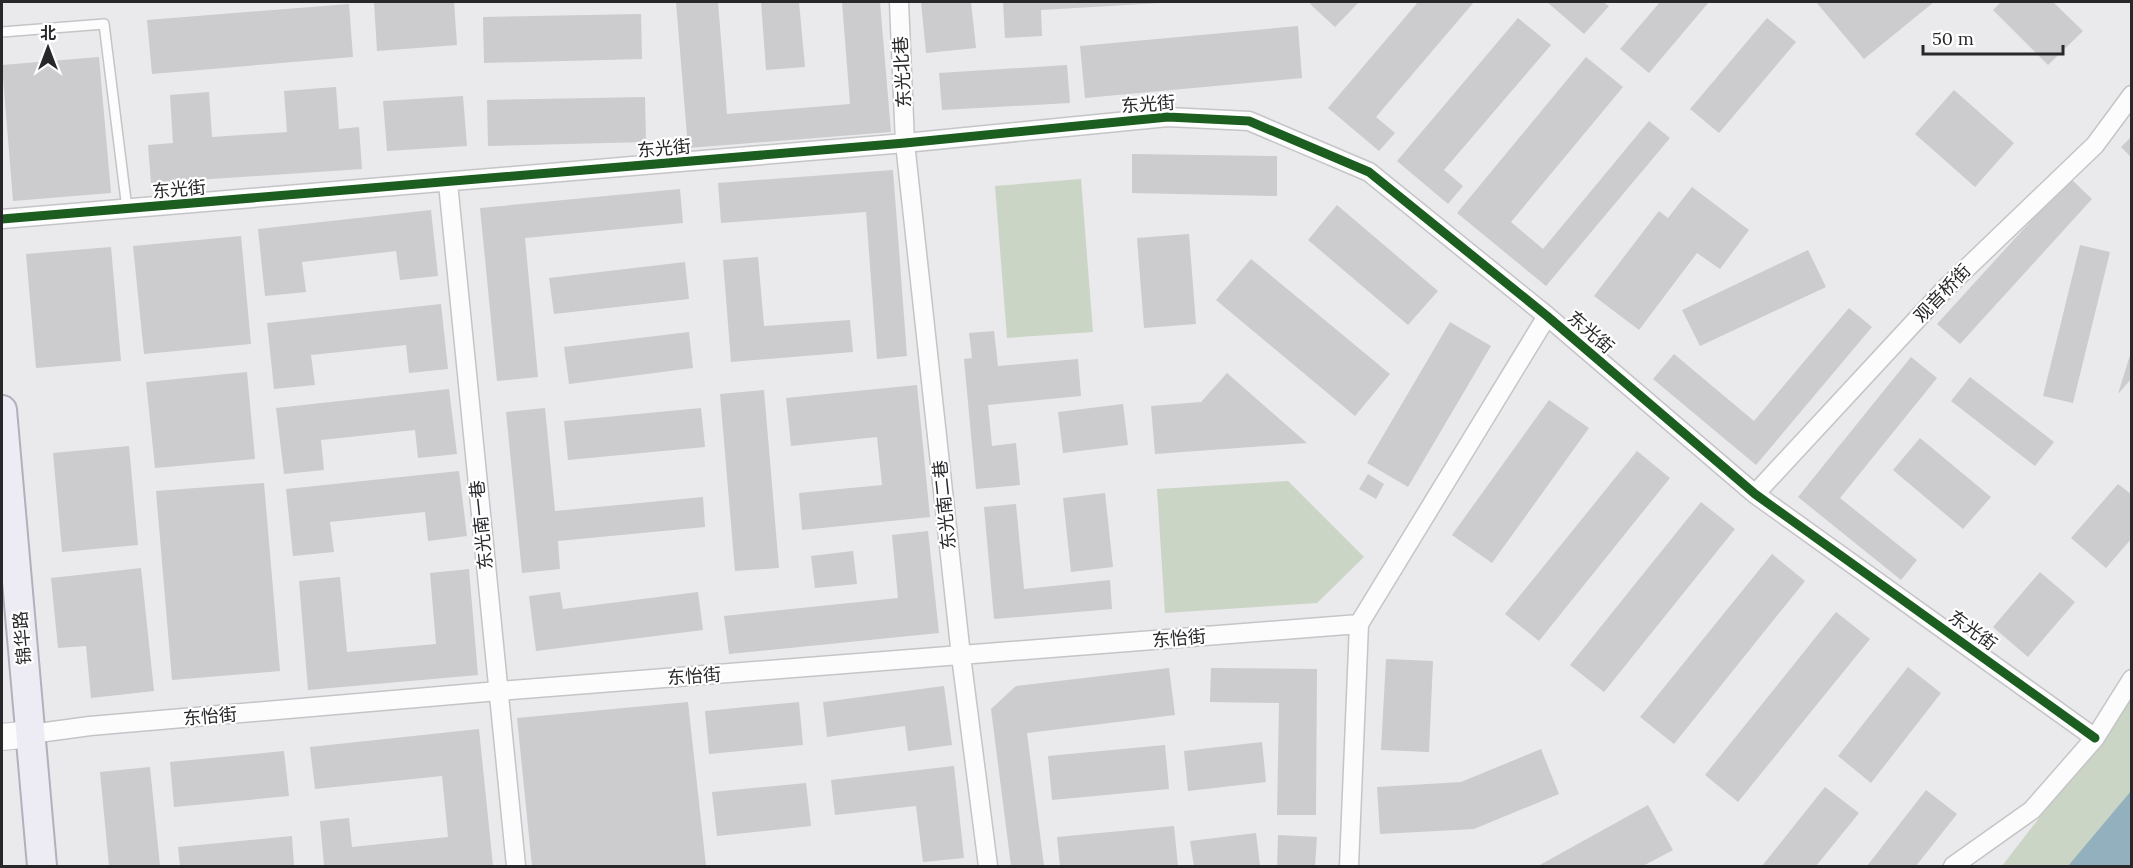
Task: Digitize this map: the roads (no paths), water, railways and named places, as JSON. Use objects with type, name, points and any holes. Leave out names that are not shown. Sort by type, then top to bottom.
[{"type":"main road","name":"锦华路","points":[[2,410],[42,867]]},
{"type":"street","name":"东光北巷","points":[[899,2],[905,144]]},
{"type":"street","name":"观音桥街","points":[[1755,494],[1946,288],[2096,145],[2132,95]]},
{"type":"street","name":"东光街","points":[[2,219],[905,144],[1168,117],[1249,122],[1369,172],[1547,316],[1755,494],[2095,738]]},
{"type":"street","name":"东光南二巷","points":[[905,144],[961,656],[988,867]]},
{"type":"street","name":"东光南一巷","points":[[448,183],[516,867]]},
{"type":"street","points":[[1349,867],[1359,624],[1547,316]]},
{"type":"street","name":"东怡街","points":[[31,734],[90,726],[498,691],[1359,624]]},
{"type":"street","points":[[1953,867],[2032,810],[2095,738],[2132,679]]},
{"type":"street","points":[[2,736],[31,734]]},
{"type":"lane","points":[[2,32],[104,24],[127,210]]},
{"type":"water","points":[[2131,791],[2131,866],[2068,866]]}]
